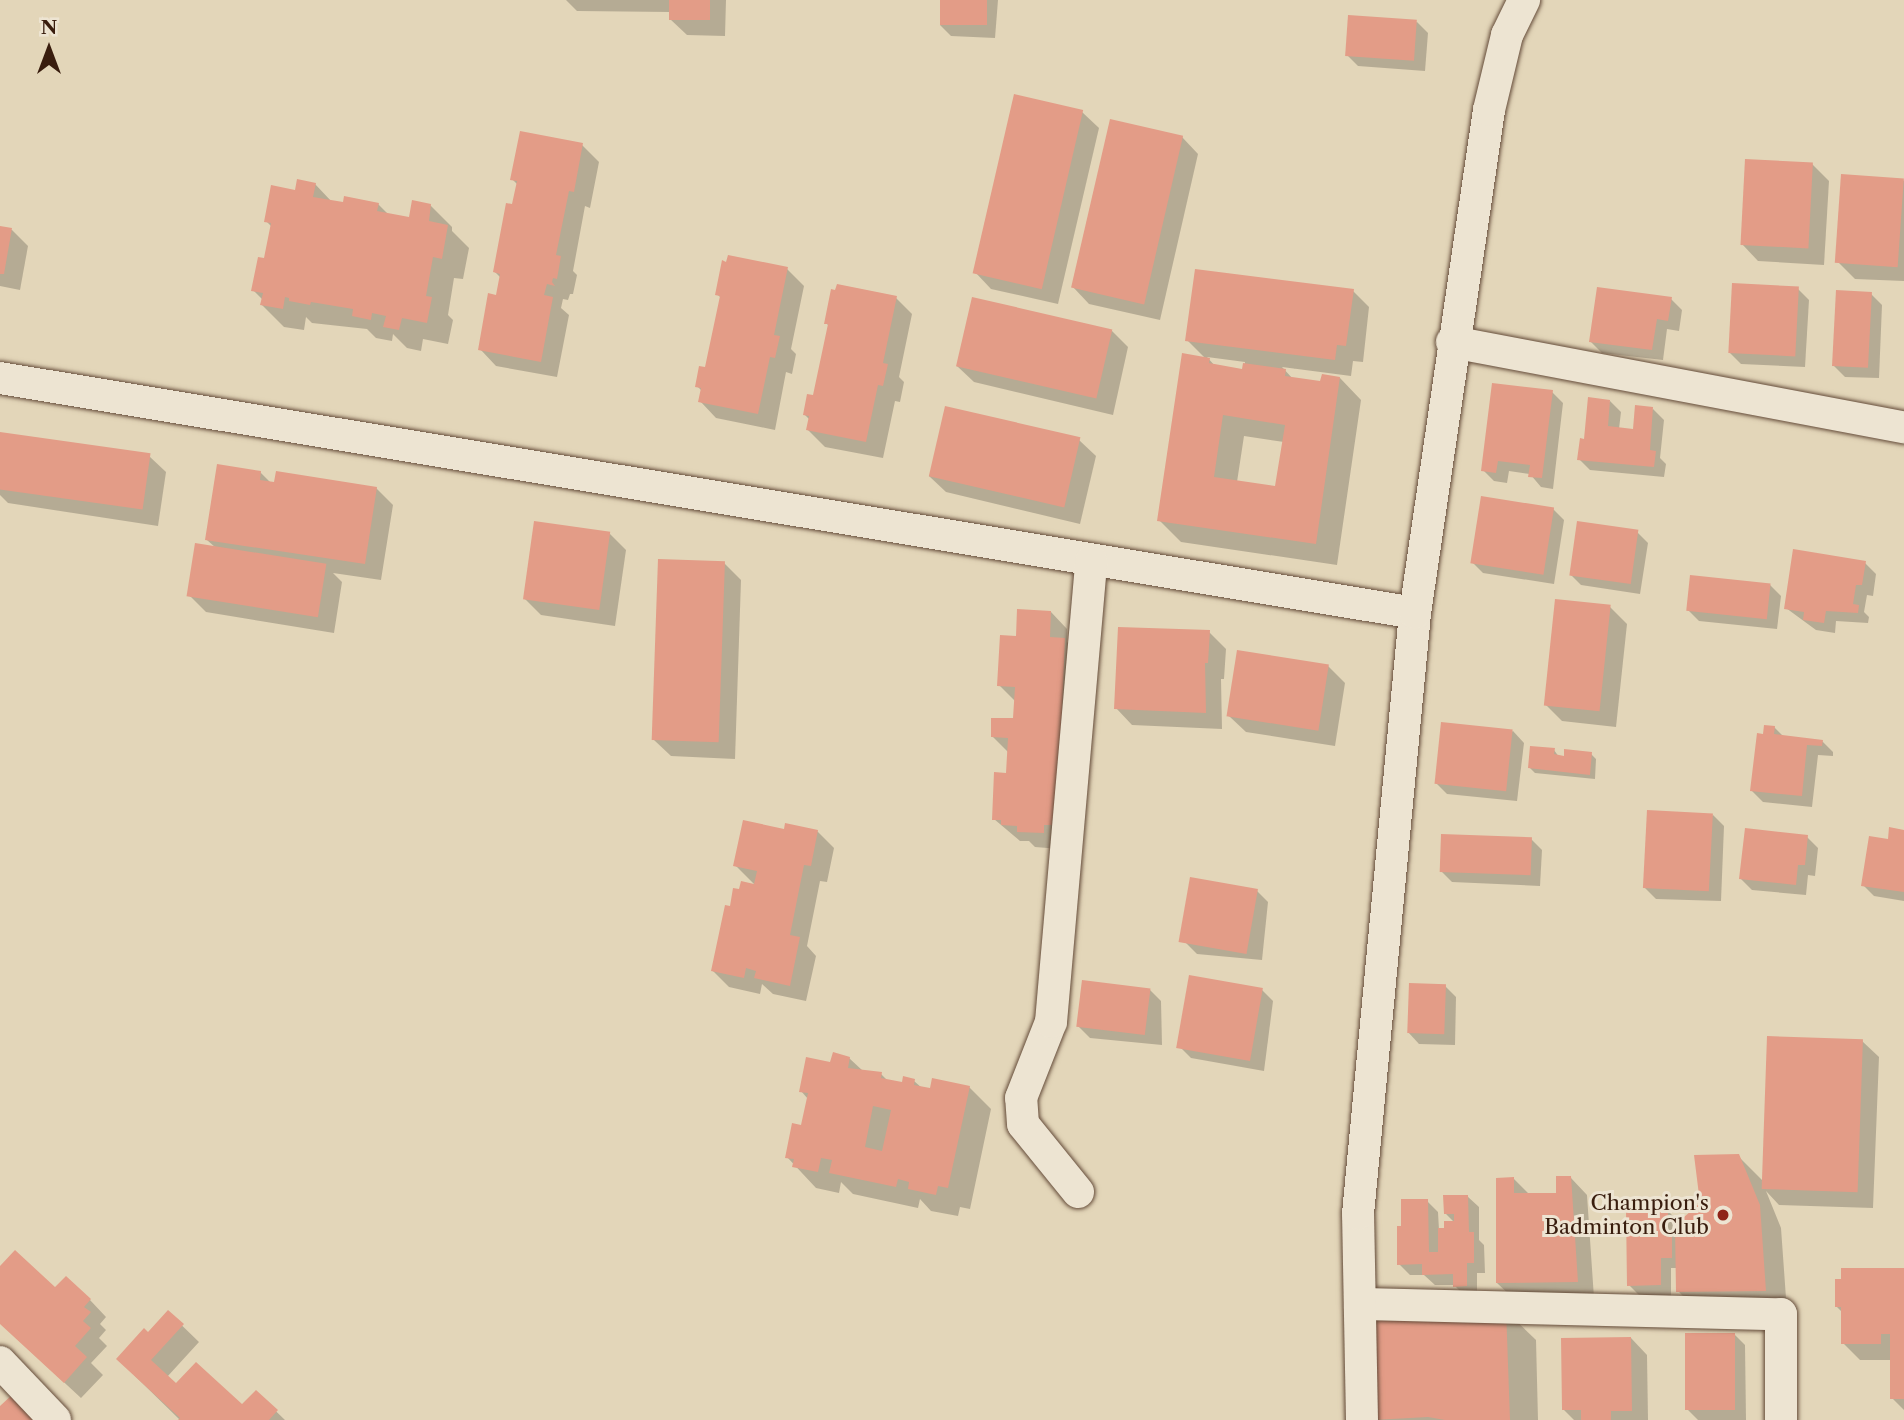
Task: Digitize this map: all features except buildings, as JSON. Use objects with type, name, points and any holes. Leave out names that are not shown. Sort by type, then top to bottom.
[{"type":"street","points":[[1362,1420],[1359,1214],[1415,614],[1452,342],[1489,110],[1507,35],[1524,0]]},
{"type":"street","points":[[1452,342],[1904,427]]},
{"type":"street","points":[[0,378],[1415,614]]},
{"type":"street","points":[[1079,1192],[1023,1124],[1021,1098],[1051,1022],[1091,561]]},
{"type":"street","points":[[1360,1304],[1781,1314],[1781,1420]]},
{"type":"street","points":[[0,1362],[55,1420]]},
{"type":"place","name":"Champion's Badminton Club","points":[[1723,1215]]}]
